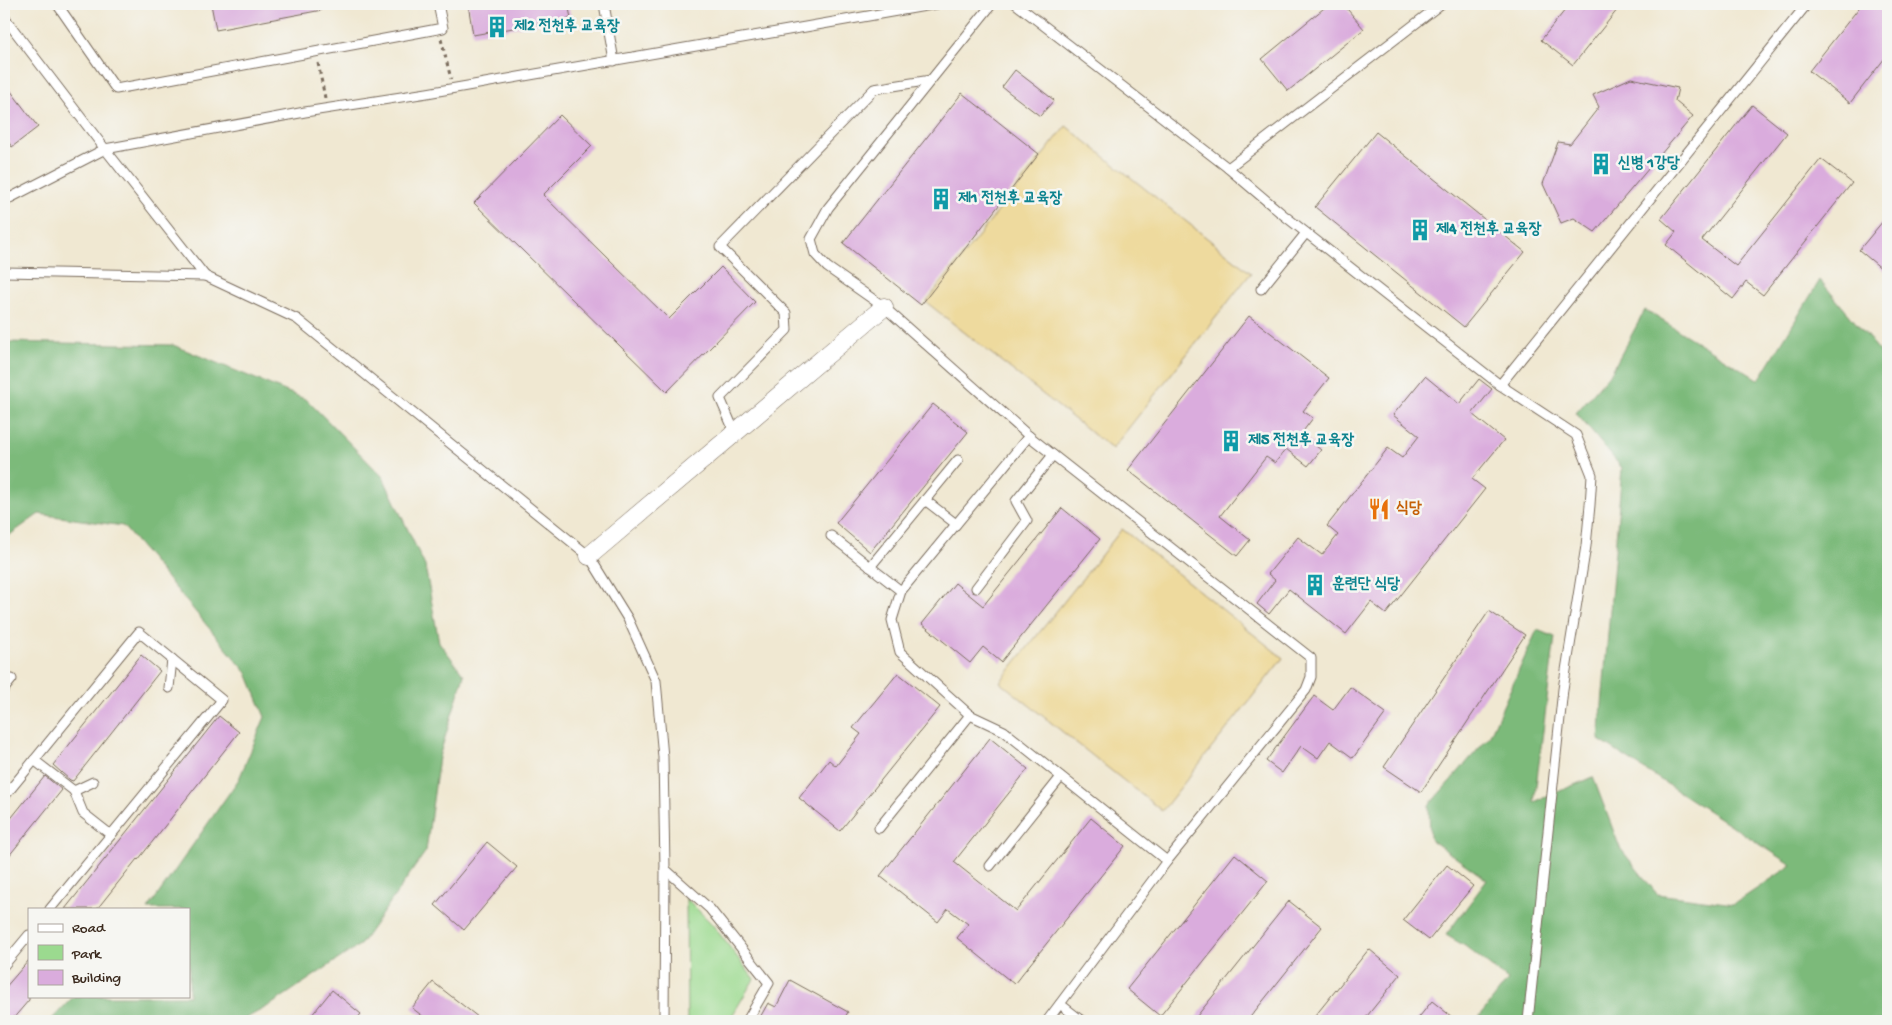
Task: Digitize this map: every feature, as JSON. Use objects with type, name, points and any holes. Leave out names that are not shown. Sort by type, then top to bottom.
[{"type":"street","points":[[589,556],[884,307]]},
{"type":"lane","points":[[58,4],[116,89],[443,28],[438,4]]},
{"type":"lane","points":[[604,4],[614,61]]},
{"type":"lane","points":[[4,201],[104,149],[937,4]]},
{"type":"lane","points":[[992,4],[828,208],[811,239],[815,254],[827,267],[884,307],[1053,455],[1311,658],[1311,677],[1306,690],[1167,861],[1047,1021]]},
{"type":"lane","points":[[1016,4],[1228,168],[1306,233],[1500,385],[1576,435],[1592,475],[1586,546],[1563,689],[1528,1021]]},
{"type":"lane","points":[[1228,168],[1441,4]]},
{"type":"lane","points":[[1500,385],[1807,4]]},
{"type":"lane","points":[[4,17],[104,149],[205,276]]},
{"type":"lane","points":[[735,432],[720,398],[787,330],[786,313],[720,247],[874,89],[931,80]]},
{"type":"lane","points":[[1261,289],[1306,233]]},
{"type":"lane","points":[[4,272],[205,276],[297,319],[589,556],[628,619],[656,681],[663,757],[665,869],[664,1021]]},
{"type":"lane","points":[[1030,436],[901,590],[892,620],[900,652],[970,715],[1004,731],[1167,861]]},
{"type":"lane","points":[[976,588],[1027,521],[1016,501],[1053,455]]},
{"type":"lane","points":[[870,566],[958,460]]},
{"type":"lane","points":[[925,500],[956,524]]},
{"type":"lane","points":[[831,536],[901,590]]},
{"type":"lane","points":[[4,797],[139,632],[222,700],[51,908]]},
{"type":"lane","points":[[169,688],[172,659]]},
{"type":"lane","points":[[4,689],[12,678]]},
{"type":"lane","points":[[879,828],[970,715]]},
{"type":"lane","points":[[34,760],[74,791],[83,813],[111,835]]},
{"type":"lane","points":[[990,866],[1061,777]]},
{"type":"lane","points":[[74,791],[93,782]]},
{"type":"lane","points":[[665,869],[710,910],[769,983],[748,1021]]},
{"type":"lane","points":[[4,965],[28,936]]},
{"type":"lane","points":[[1060,1004],[1082,1021]]},
{"type":"path","points":[[439,29],[453,87]]},
{"type":"path","points":[[316,52],[327,109]]},
{"type":"green space","points":[[1820,280],[1888,361],[1888,1021],[1476,1021],[1508,980],[1465,946],[1446,935],[1487,880],[1430,839],[1429,805],[1489,737],[1537,630],[1555,637],[1534,802],[1593,777],[1620,848],[1657,894],[1734,904],[1792,865],[1599,740],[1622,468],[1576,413],[1612,371],[1645,310],[1759,380]]},
{"type":"green space","points":[[4,342],[173,345],[307,400],[383,477],[425,566],[439,642],[464,675],[439,757],[426,851],[361,944],[272,1004],[241,1021],[50,1021],[72,998],[190,998],[190,908],[149,908],[239,779],[265,717],[247,673],[123,526],[39,514],[4,539]]},
{"type":"green space","points":[[686,898],[712,924],[754,979],[729,1021],[687,1021]]},
{"type":"sand","points":[[1066,126],[1251,273],[1112,449],[926,302]]},
{"type":"sand","points":[[1122,529],[1283,658],[1162,811],[1000,682]]},
{"type":"building","points":[[211,4],[322,4],[322,10],[216,30]]},
{"type":"building","name":"제2 전천후 교육장","points":[[468,4],[568,4],[571,18],[473,35]]},
{"type":"building","points":[[1329,4],[1343,4],[1364,29],[1288,91],[1262,59]]},
{"type":"building","points":[[1570,4],[1622,4],[1573,65],[1541,40]]},
{"type":"building","points":[[1862,4],[1888,4],[1888,54],[1850,103],[1809,71]]},
{"type":"building","points":[[1015,70],[1054,100],[1040,116],[1002,87]]},
{"type":"building","name":"신병 1강당","points":[[1631,78],[1678,88],[1675,101],[1693,116],[1595,232],[1574,218],[1561,223],[1543,184],[1558,142],[1570,144],[1599,107],[1593,95]]},
{"type":"building","points":[[4,82],[38,127],[12,147],[4,136]]},
{"type":"building","name":"제1 전천후 교육장","points":[[962,93],[1039,154],[921,305],[843,243]]},
{"type":"building","points":[[1752,105],[1787,133],[1702,240],[1736,266],[1821,159],[1852,183],[1763,295],[1746,282],[1733,299],[1666,245],[1676,232],[1661,219]]},
{"type":"building","points":[[560,115],[592,146],[543,195],[669,319],[721,267],[755,302],[667,392],[474,203]]},
{"type":"building","name":"제4 전천후 교육장","points":[[1376,132],[1525,252],[1464,327],[1315,207]]},
{"type":"building","points":[[1888,215],[1888,274],[1859,250]]},
{"type":"building","name":"제5 전천후 교육장","points":[[1249,316],[1329,378],[1303,411],[1313,418],[1301,434],[1321,450],[1308,466],[1286,449],[1275,463],[1266,457],[1220,516],[1250,540],[1237,556],[1128,470]]},
{"type":"building","points":[[1425,376],[1459,404],[1479,379],[1492,389],[1472,414],[1504,440],[1472,479],[1485,489],[1386,614],[1371,602],[1346,634],[1289,589],[1269,614],[1257,604],[1275,580],[1268,574],[1298,537],[1322,555],[1338,535],[1327,526],[1388,448],[1402,458],[1419,436],[1393,415]]},
{"type":"building","points":[[933,404],[968,432],[870,552],[836,523]]},
{"type":"building","points":[[1062,508],[1100,539],[1001,662],[983,647],[970,663],[922,624],[955,583],[983,606]]},
{"type":"building","points":[[1489,611],[1525,635],[1421,792],[1384,767]]},
{"type":"building","points":[[141,655],[160,671],[73,781],[70,780],[53,765]]},
{"type":"building","points":[[898,673],[940,707],[840,831],[799,798],[829,760],[836,766],[861,734],[853,728]]},
{"type":"building","points":[[1350,687],[1386,713],[1353,758],[1330,741],[1318,758],[1301,746],[1282,773],[1266,761],[1314,696],[1333,710]]},
{"type":"building","points":[[219,716],[239,732],[98,908],[66,908]]},
{"type":"building","points":[[990,738],[1028,769],[954,862],[1016,911],[1091,818],[1125,846],[1014,984],[957,938],[968,924],[948,909],[938,922],[880,876]]},
{"type":"building","points":[[45,776],[62,790],[4,862],[4,827]]},
{"type":"building","points":[[487,842],[517,867],[464,930],[435,905]]},
{"type":"building","points":[[1235,854],[1268,881],[1160,1016],[1127,989]]},
{"type":"building","points":[[1447,865],[1473,886],[1429,940],[1403,920]]},
{"type":"building","points":[[1289,901],[1322,927],[1247,1021],[1193,1021]]},
{"type":"building","points":[[1369,949],[1400,975],[1363,1021],[1311,1021]]},
{"type":"building","points":[[28,961],[29,1000],[11,1021],[4,1021],[4,989]]},
{"type":"building","points":[[790,980],[848,1012],[843,1021],[758,1021],[768,1003],[776,1007]]},
{"type":"building","points":[[433,982],[483,1021],[429,1021],[412,1008]]},
{"type":"building","points":[[332,990],[361,1014],[355,1021],[307,1021]]},
{"type":"building","points":[[1432,1001],[1457,1021],[1416,1021]]},
{"type":"place","name":"제2 전천후 교육장","points":[[497,27]]},
{"type":"place","name":"신병 1강당","points":[[1601,164]]},
{"type":"place","name":"제1 전천후 교육장","points":[[941,199]]},
{"type":"place","name":"제4 전천후 교육장","points":[[1420,230]]},
{"type":"place","name":"제5 전천후 교육장","points":[[1231,441]]},
{"type":"place","name":"식당","points":[[1379,509]]},
{"type":"place","name":"훈련단 식당","points":[[1315,585]]}]
